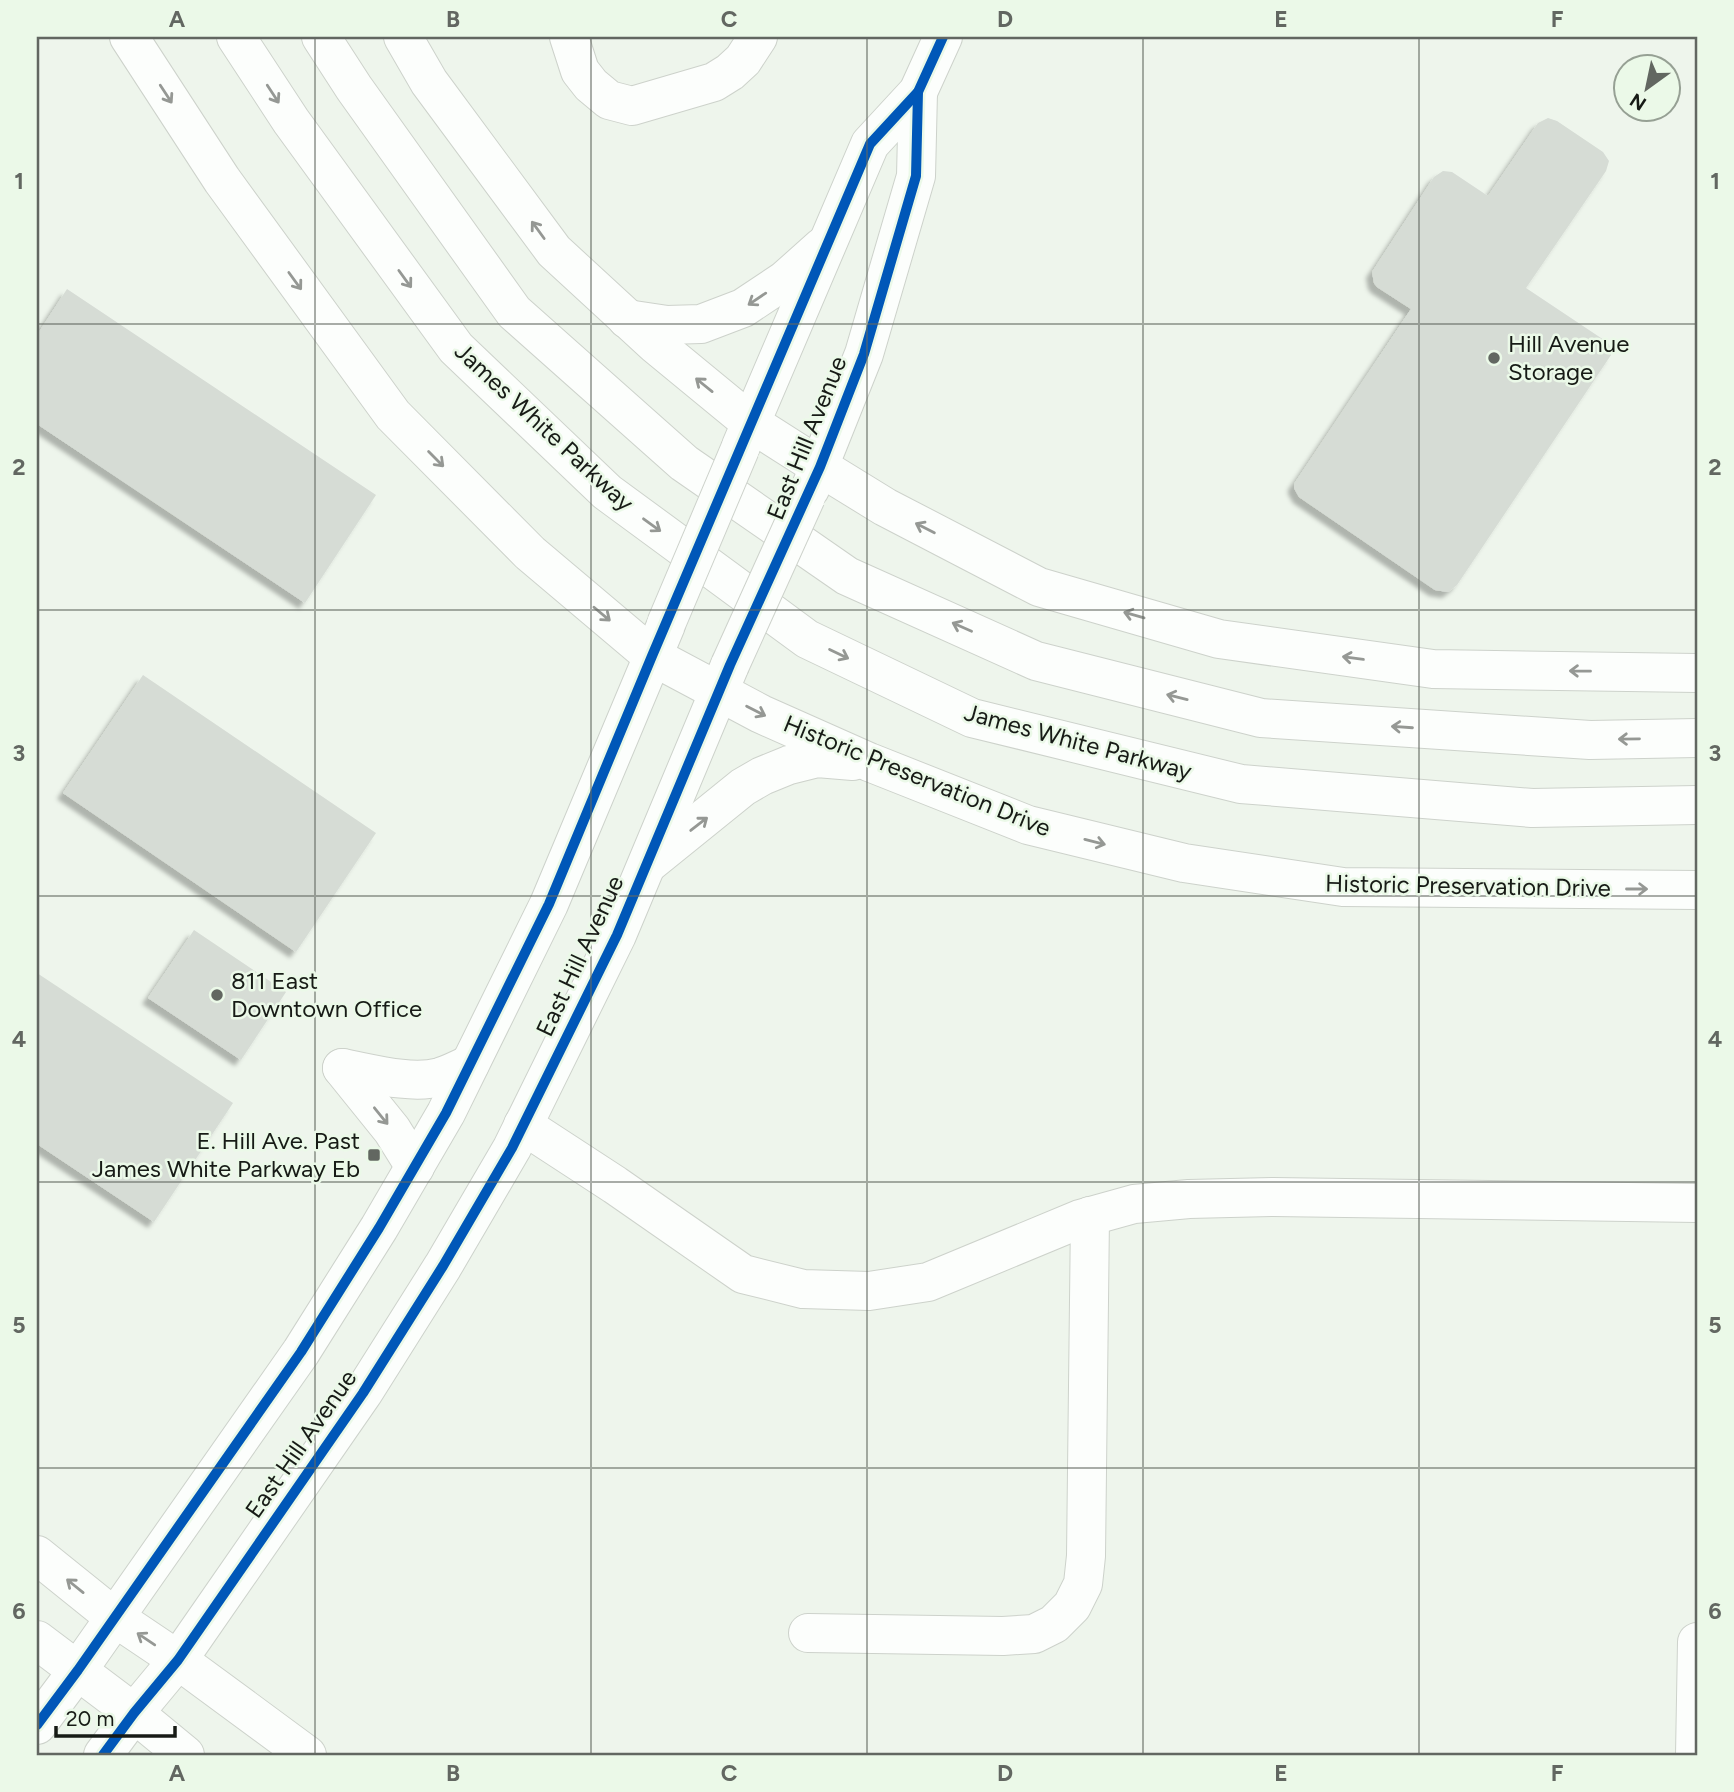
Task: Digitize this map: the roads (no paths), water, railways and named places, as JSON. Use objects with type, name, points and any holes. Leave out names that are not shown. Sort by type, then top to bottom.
[{"type":"main road","name":"Historic Preservation Drive","points":[[129,37],[222,180],[393,415],[530,553],[659,640],[725,679],[761,714],[869,762],[1028,825],[1184,863],[1343,887],[1697,890]]},
{"type":"main road","name":"James White Parkway","points":[[236,37],[291,121],[456,348],[607,492],[807,639],[972,718],[1241,784],[1532,808],[1697,805]]},
{"type":"main road","points":[[321,37],[354,88],[514,312],[684,463],[847,576],[1036,661],[1261,718],[1590,740],[1697,738]]},
{"type":"main road","points":[[403,37],[429,82],[554,251],[654,344],[745,436],[813,482],[885,507],[1039,587],[1219,639],[1433,669],[1697,673]]},
{"type":"main road","points":[[569,37],[580,71],[591,85],[609,100],[632,106],[714,82],[743,60],[758,37]]},
{"type":"main road","name":"East Hill Avenue","points":[[37,1725],[78,1671],[301,1352],[379,1228],[446,1113],[549,904],[870,144],[918,92],[943,37]]},
{"type":"main road","name":"East Hill Avenue","points":[[103,1755],[178,1660],[363,1393],[443,1266],[512,1148],[617,935],[725,679],[813,482],[864,354],[916,176],[918,92]]},
{"type":"main road","points":[[627,319],[667,325],[701,324],[743,308],[785,280],[829,241]]},
{"type":"main road","points":[[645,866],[743,787],[762,776],[817,758],[869,762]]},
{"type":"main road","points":[[415,1167],[392,1129],[342,1068],[413,1079],[438,1078],[470,1064]]},
{"type":"main road","points":[[523,1125],[743,1274],[803,1289],[869,1291],[928,1282],[1090,1216],[1134,1204],[1189,1199],[1273,1197],[1697,1203]]},
{"type":"main road","points":[[808,1633],[1003,1636],[1034,1634],[1054,1624],[1072,1606],[1083,1584],[1086,1556],[1090,1216]]},
{"type":"main road","points":[[37,1555],[114,1617],[178,1660],[307,1755]]},
{"type":"main road","points":[[37,1640],[185,1755]]},
{"type":"main road","points":[[1695,1755],[1697,1643]]},
{"type":"place","name":"Hill Avenue Storage","points":[[1494,358]]},
{"type":"place","name":"811 East Downtown Office","points":[[217,995]]},
{"type":"place","name":"E. Hill Ave. Past James White Parkway Eb","points":[[374,1155]]}]
